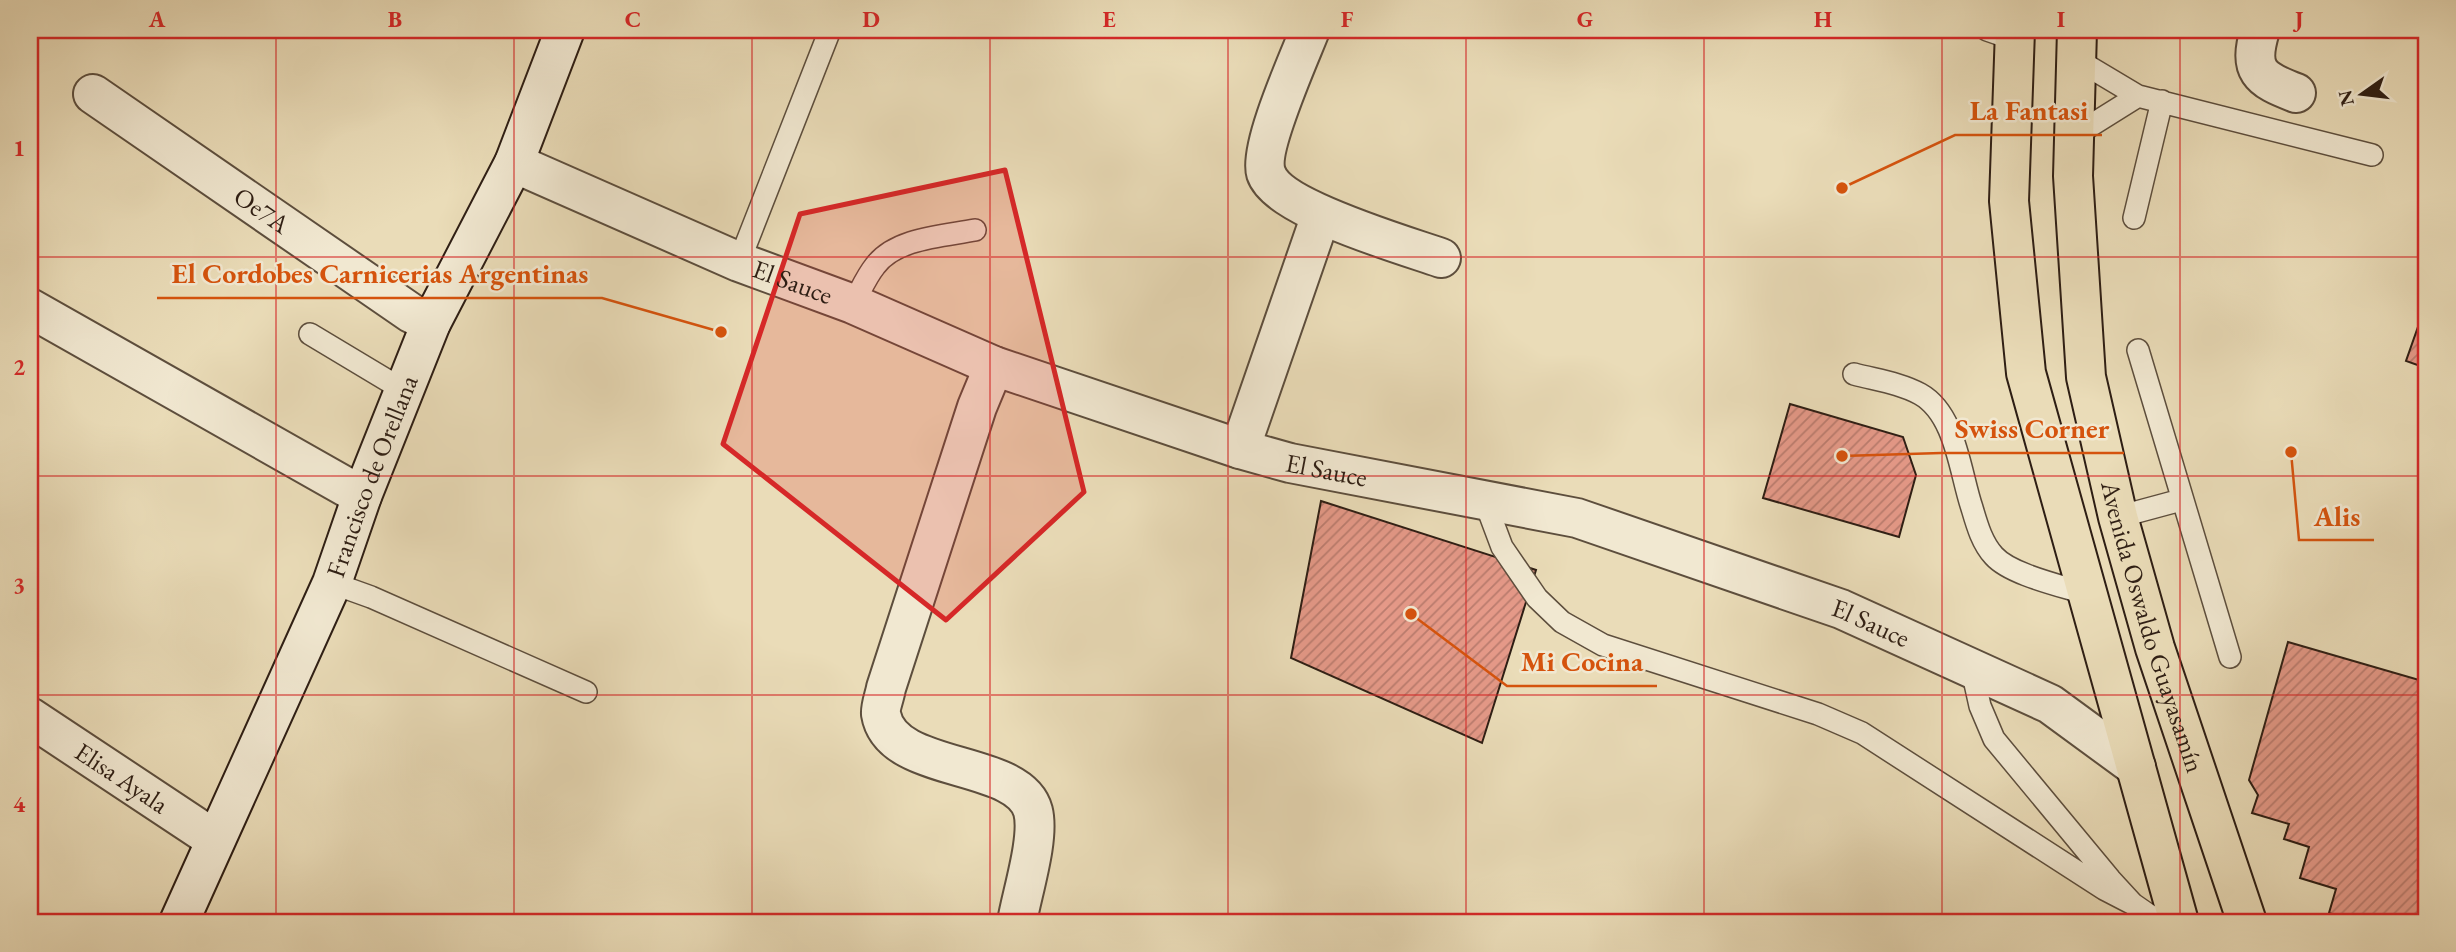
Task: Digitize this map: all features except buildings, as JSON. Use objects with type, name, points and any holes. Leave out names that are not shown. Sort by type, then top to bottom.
[{"type":"main road","name":"Avenida Oswaldo Guayasamín","points":[[2005,33],[2009,201],[2026,373],[2179,922]]},
{"type":"main road","name":"Avenida Oswaldo Guayasamín","points":[[2077,44],[2073,176],[2086,377],[2118,517],[2155,648],[2247,922]]},
{"type":"street","name":"Francisco de Orellana","points":[[179,922],[214,839],[332,583],[362,496],[431,323],[514,163],[565,30]]},
{"type":"street","points":[[1310,30],[1266,151],[1265,172],[1276,189],[1321,215],[1441,258]]},
{"type":"street","points":[[2260,30],[2255,57],[2258,71],[2267,83],[2296,93]]},
{"type":"street","name":"Oe7A","points":[[93,94],[411,313],[431,323]]},
{"type":"street","name":"El Sauce","points":[[514,163],[739,262],[853,304],[994,366],[1240,449],[1290,463],[1577,518],[1841,609],[2050,704],[2136,767]]},
{"type":"street","points":[[1240,449],[1321,215]]},
{"type":"street","points":[[30,308],[362,496]]},
{"type":"street","points":[[994,366],[976,407],[886,688],[881,714],[894,739],[907,749],[995,778],[1018,791],[1033,809],[1034,832],[1017,922]]},
{"type":"street","name":"Elisa Ayala","points":[[30,717],[214,839]]},
{"type":"lane","points":[[739,262],[830,30]]},
{"type":"lane","points":[[2077,44],[2138,96],[2372,155]]},
{"type":"lane","points":[[2074,136],[2138,96]]},
{"type":"lane","points":[[2134,218],[2162,101]]},
{"type":"lane","points":[[853,304],[876,264],[889,253],[910,243],[975,230]]},
{"type":"lane","points":[[310,334],[405,391]]},
{"type":"lane","points":[[2138,350],[2181,500],[2231,657]]},
{"type":"lane","points":[[1854,374],[1899,385],[1923,396],[1942,418],[1958,453],[1980,533],[1995,558],[2017,570],[2087,594]]},
{"type":"lane","points":[[1483,499],[1502,547],[1537,598],[1562,622],[1603,645],[1818,714],[1862,733],[2159,922]]},
{"type":"lane","points":[[2118,517],[2181,500]]},
{"type":"lane","points":[[332,583],[371,597],[586,692]]},
{"type":"lane","points":[[1972,670],[1980,706],[1994,739],[2133,904]]},
{"type":"highlighted area","points":[[1005,170],[1084,492],[946,620],[723,444],[800,214]]},
{"type":"place","name":"La Fantasi","points":[[1842,188]]},
{"type":"place","name":"El Cordobes Carnicerias Argentinas","points":[[721,332]]},
{"type":"place","name":"Alis","points":[[2291,452]]},
{"type":"place","name":"Swiss Corner","points":[[1842,456]]},
{"type":"place","name":"Mi Cocina","points":[[1411,614]]}]
